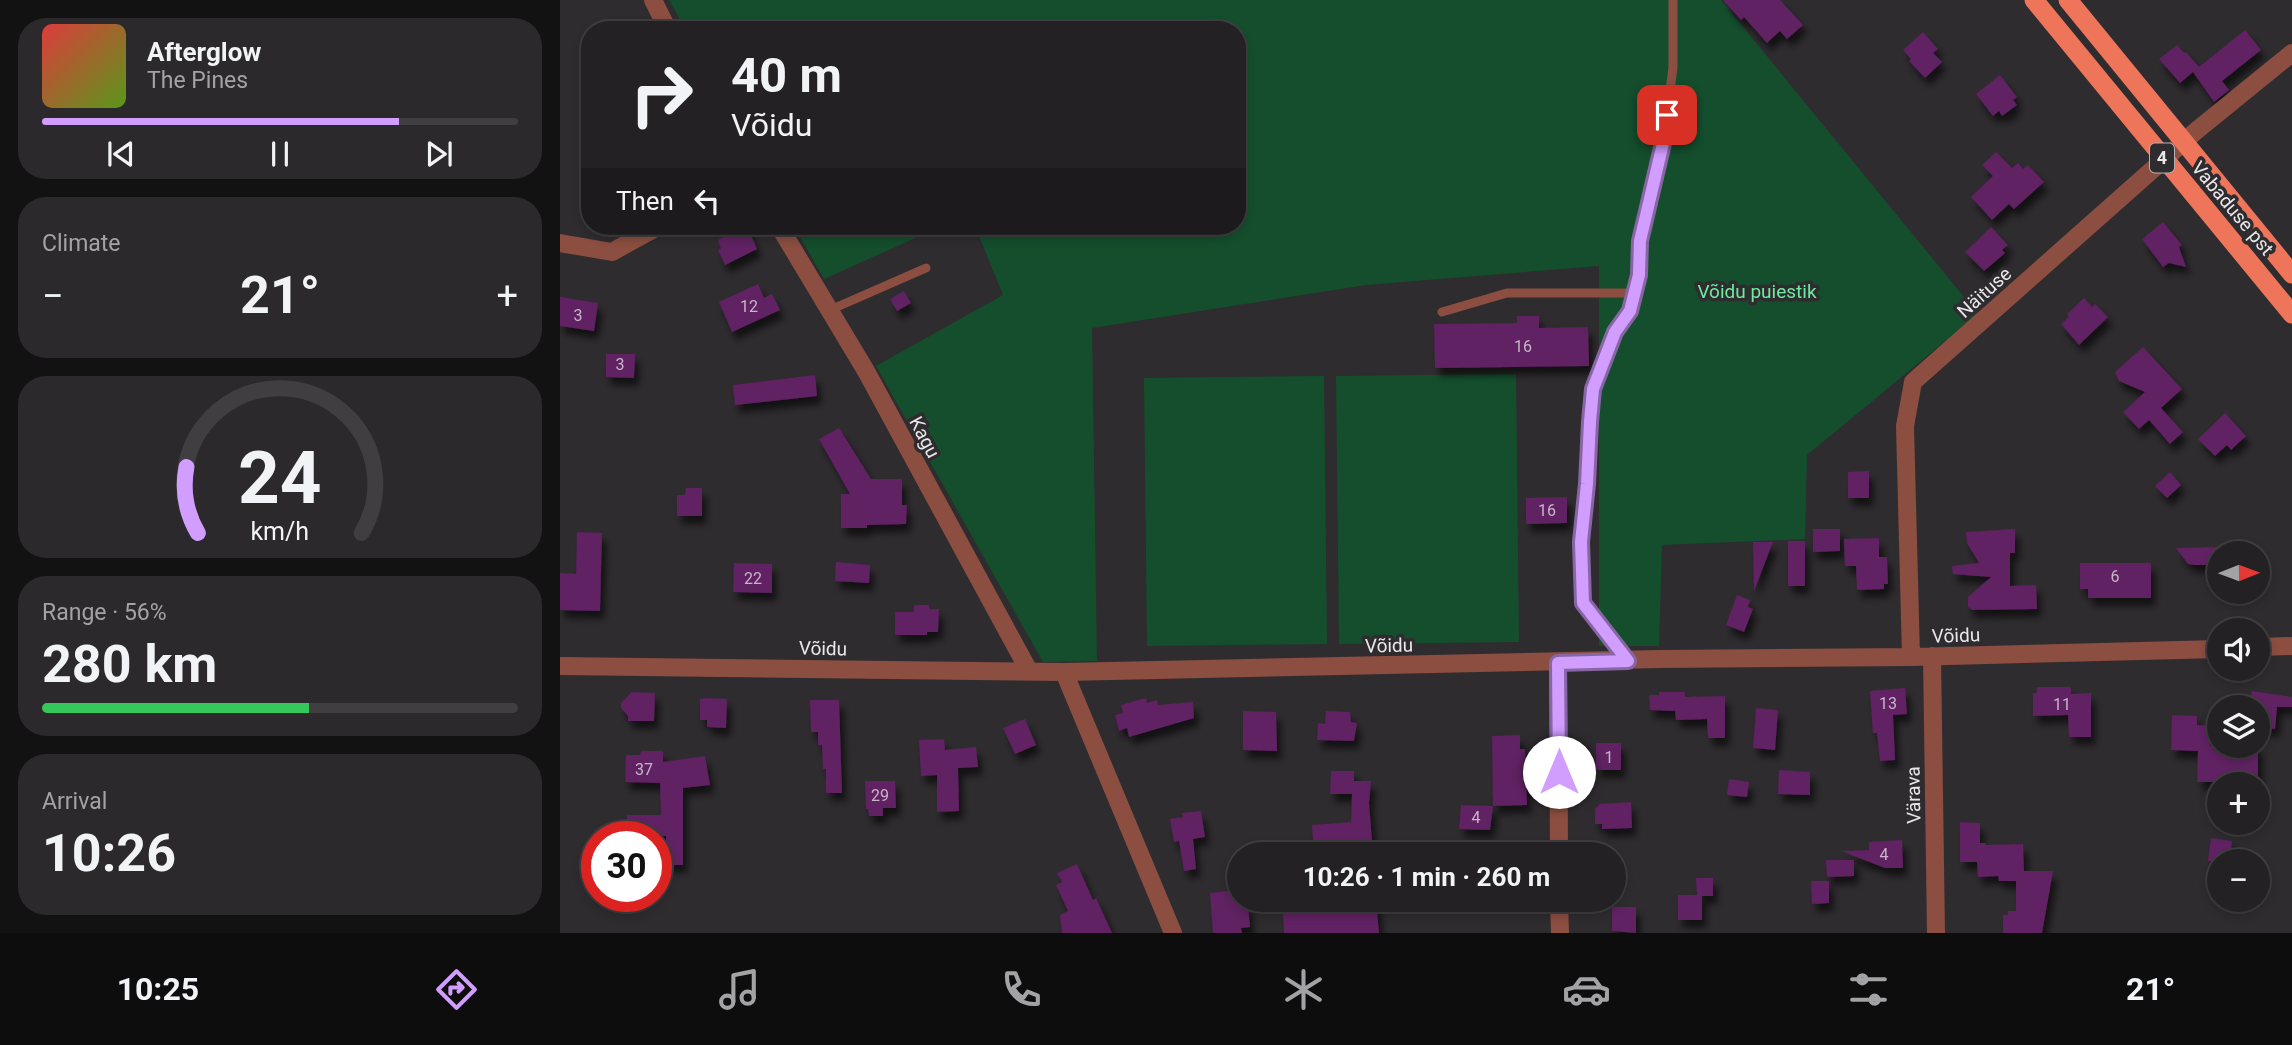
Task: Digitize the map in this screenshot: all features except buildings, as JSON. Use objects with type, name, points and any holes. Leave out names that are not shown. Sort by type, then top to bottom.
[{"type":"highway","name":"Vabaduse pst","points":[[2034,0],[2292,314]]},
{"type":"highway","name":"Vabaduse pst","points":[[2068,0],[2292,274]]},
{"type":"street","points":[[653,0],[664,21]]},
{"type":"street","name":"Näituse","points":[[1911,657],[1905,426],[1913,382],[2184,141],[2292,53]]},
{"type":"street","points":[[560,243],[612,251],[642,235]]},
{"type":"street","name":"Kagu","points":[[784,235],[830,310],[1028,671]]},
{"type":"street","points":[[2270,647],[2292,646]]},
{"type":"street","name":"Võidu","points":[[560,666],[1064,672],[2207,649]]},
{"type":"street","name":"Värava","points":[[1932,656],[1936,933]]},
{"type":"street","points":[[1558,663],[1559,842]]},
{"type":"street","points":[[1064,672],[1173,933]]},
{"type":"street","points":[[1559,912],[1560,933]]},
{"type":"lane","points":[[1628,661],[1583,603],[1581,542],[1593,389],[1615,332],[1630,311],[1639,275],[1640,241],[1665,127],[1673,67],[1673,0]]},
{"type":"lane","points":[[830,310],[926,268]]},
{"type":"lane","points":[[1442,312],[1507,293],[1635,293]]},
{"type":"green space","name":"Võidu puiestik","points":[[669,0],[1721,0],[1978,314],[1807,455],[1805,539],[1662,545],[1659,646],[1599,646],[1599,266],[1366,285],[1092,328],[1097,661],[1043,662],[876,366],[1003,295],[979,235],[1246,235],[1246,21],[681,21]]},
{"type":"green space","points":[[799,235],[922,235],[824,279]]},
{"type":"green space","points":[[1516,374],[1519,642],[1339,644],[1336,376]]},
{"type":"green space","points":[[1324,376],[1327,644],[1147,646],[1144,378]]},
{"type":"route","points":[[1559,772],[1558,663],[1628,661],[1583,603],[1581,542],[1593,389],[1615,332],[1630,311],[1639,275],[1640,241],[1667,115]]}]
